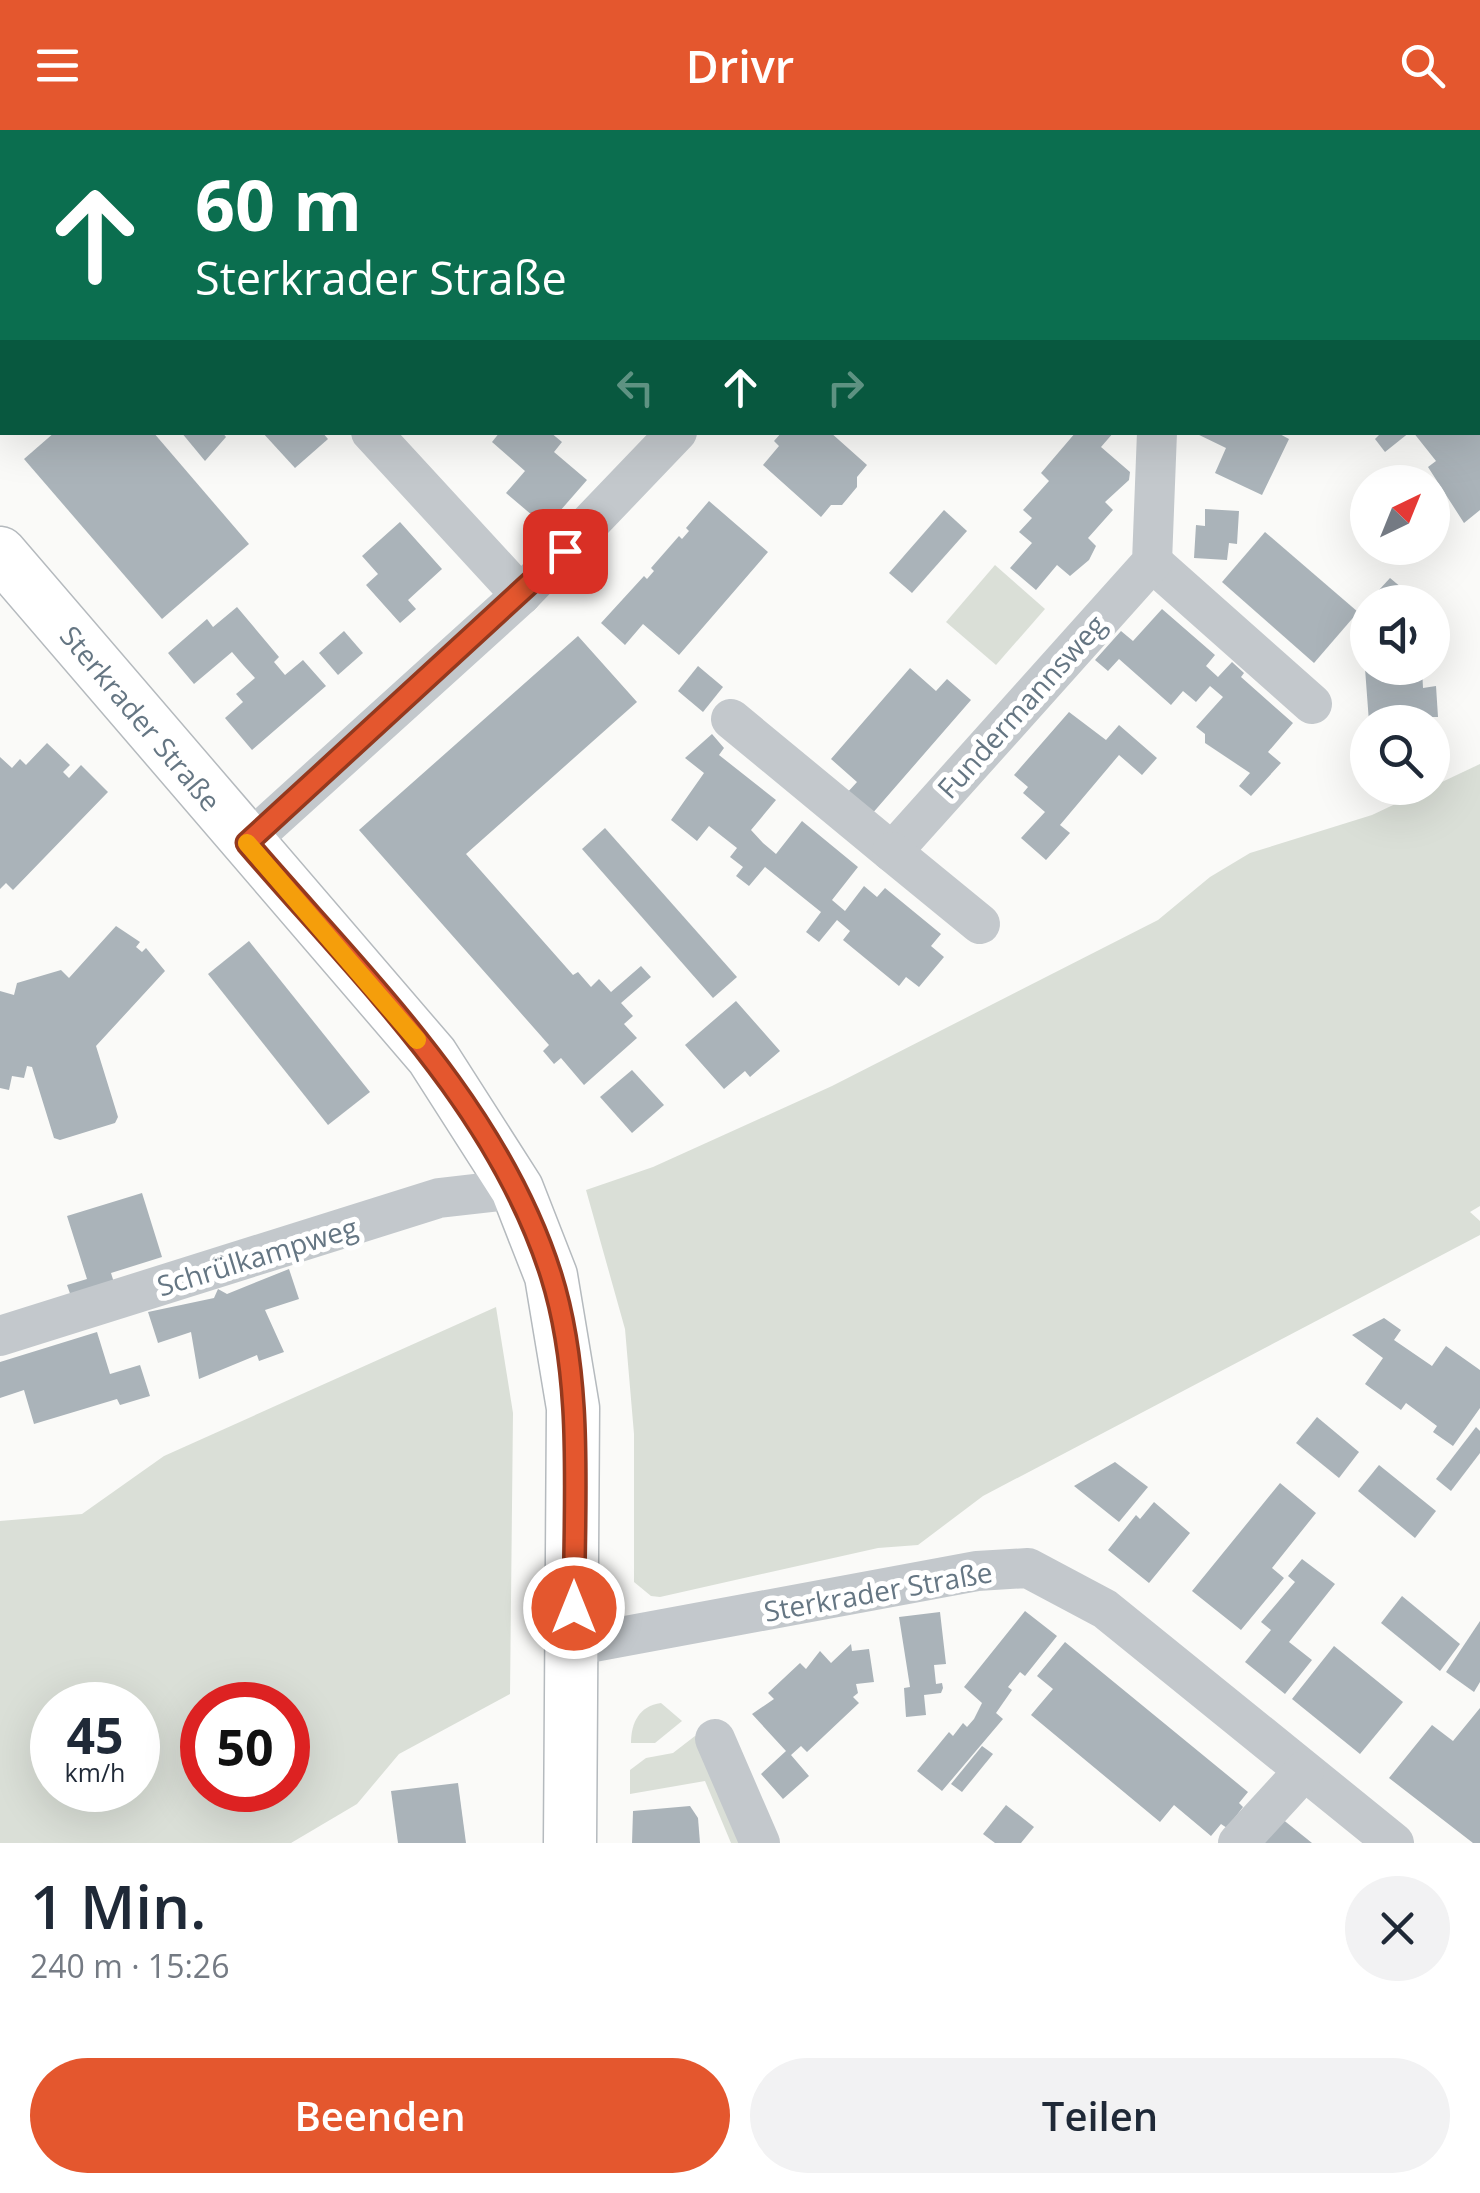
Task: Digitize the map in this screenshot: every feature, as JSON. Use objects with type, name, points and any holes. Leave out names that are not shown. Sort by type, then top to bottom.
[{"type":"main road","name":"Sterkrader Straße","points":[[0,553],[432,1056],[516,1189],[551,1276],[573,1408],[570,1843]]},
{"type":"street","points":[[375,435],[520,595]]},
{"type":"street","points":[[247,843],[520,595],[674,435]]},
{"type":"street","points":[[1157,435],[1152,562],[1312,704]]},
{"type":"street","name":"Fundermannsweg","points":[[892,852],[1152,562]]},
{"type":"street","points":[[731,719],[980,924]]},
{"type":"street","name":"Schrülkampweg","points":[[0,1336],[439,1198],[516,1189]]},
{"type":"street","name":"Sterkrader Straße","points":[[573,1627],[977,1571],[1028,1568],[1105,1609],[1394,1843]]},
{"type":"street","points":[[715,1739],[760,1843]]},
{"type":"street","points":[[1238,1843],[1304,1771]]},
{"type":"shaded area","points":[[995,565],[1045,609],[996,665],[946,622]]},
{"type":"shaded area","points":[[1480,764],[1480,1206],[1470,1212],[1480,1221],[1480,1235],[983,1496],[918,1545],[878,1548],[660,1597],[651,1596],[634,1582],[634,1434],[625,1329],[586,1190],[653,1167],[832,1086],[1158,920],[1210,877],[1250,853],[1393,805],[1450,805],[1450,778]]},
{"type":"shaded area","points":[[496,1307],[513,1413],[510,1694],[399,1754],[357,1804],[291,1843],[0,1843],[0,1521],[82,1514],[164,1456]]},
{"type":"shaded area","points":[[661,1703],[682,1721],[655,1743],[631,1743],[638,1717],[647,1708]]},
{"type":"shaded area","points":[[695,1736],[704,1737],[748,1843],[731,1843],[705,1781],[630,1794],[630,1770],[646,1758],[673,1753]]},
{"type":"building","points":[[52,435],[156,435],[249,544],[162,619],[24,459]]},
{"type":"building","points":[[183,435],[224,435],[205,461]]},
{"type":"building","points":[[265,435],[325,435],[328,439],[295,468]]},
{"type":"building","points":[[498,435],[554,435],[562,442],[554,452],[587,480],[546,527],[506,493],[525,471],[492,442]]},
{"type":"building","points":[[779,435],[833,435],[867,465],[857,477],[857,487],[842,505],[831,505],[821,517],[763,465],[779,446],[774,441]]},
{"type":"building","points":[[1073,435],[1111,435],[1101,447],[1130,472],[1129,480],[1105,502],[1113,510],[1088,538],[1096,546],[1089,560],[1070,576],[1057,565],[1036,590],[1010,568],[1032,543],[1019,532],[1032,518],[1023,510],[1049,481],[1041,473]]},
{"type":"building","points":[[1199,435],[1282,435],[1289,439],[1262,495],[1215,473],[1226,448]]},
{"type":"building","points":[[1379,435],[1406,435],[1385,452],[1375,439]]},
{"type":"building","points":[[1415,435],[1480,435],[1480,510],[1464,523],[1450,501],[1450,465],[1431,465],[1436,461]]},
{"type":"building","points":[[709,501],[768,552],[679,655],[643,624],[625,645],[601,623],[644,576],[647,579],[654,571],[651,568],[679,536],[682,539],[689,531],[686,528]]},
{"type":"building","points":[[1205,509],[1239,511],[1237,544],[1229,543],[1227,560],[1194,558],[1196,525],[1205,526]]},
{"type":"building","points":[[944,510],[967,531],[912,593],[889,573]]},
{"type":"building","points":[[400,522],[442,569],[408,600],[416,609],[400,623],[366,585],[378,574],[362,556]]},
{"type":"building","points":[[1265,532],[1350,605],[1350,621],[1314,663],[1222,582]]},
{"type":"building","points":[[237,607],[279,657],[274,662],[285,675],[303,660],[326,686],[252,750],[225,718],[243,702],[236,694],[255,678],[232,652],[194,684],[168,653],[207,619],[213,627]]},
{"type":"building","points":[[1162,609],[1215,655],[1206,666],[1218,677],[1232,662],[1244,673],[1241,677],[1293,723],[1268,752],[1281,763],[1251,796],[1239,786],[1250,773],[1205,743],[1205,734],[1196,727],[1223,697],[1210,686],[1196,702],[1183,691],[1171,705],[1119,659],[1108,671],[1095,660],[1121,631],[1133,641]]},
{"type":"building","points":[[344,631],[363,653],[338,675],[319,653]]},
{"type":"building","points":[[578,636],[637,702],[466,854],[573,975],[578,972],[591,987],[599,979],[611,992],[641,966],[651,977],[621,1003],[633,1016],[624,1024],[637,1038],[584,1085],[561,1058],[554,1064],[543,1051],[549,1045],[359,830]]},
{"type":"building","points":[[698,666],[723,687],[703,712],[678,691]]},
{"type":"building","points":[[910,668],[936,691],[947,679],[971,700],[871,815],[846,794],[857,782],[831,759]]},
{"type":"building","points":[[1366,685],[1436,686],[1437,705],[1368,705]]},
{"type":"building","points":[[1069,712],[1106,740],[1119,725],[1157,758],[1142,775],[1119,755],[1060,825],[1070,833],[1046,860],[1021,838],[1045,812],[1023,793],[1028,787],[1014,775]]},
{"type":"building","points":[[712,734],[724,748],[719,755],[776,800],[751,830],[763,843],[776,854],[802,821],[858,867],[832,900],[845,911],[864,886],[877,897],[885,888],[941,934],[931,946],[944,957],[919,987],[906,977],[899,986],[843,940],[850,931],[837,920],[819,942],[806,932],[821,912],[765,867],[749,886],[736,876],[743,867],[730,857],[737,848],[709,826],[697,841],[671,820],[704,773],[685,758]]},
{"type":"building","points":[[47,743],[70,765],[63,772],[69,778],[81,765],[108,792],[13,890],[6,883],[0,889],[0,757],[12,768],[20,759],[26,765]]},
{"type":"building","points":[[605,828],[737,977],[713,998],[582,849]]},
{"type":"building","points":[[116,926],[140,942],[136,947],[142,952],[146,948],[165,971],[96,1046],[118,1117],[115,1123],[60,1140],[54,1138],[32,1067],[27,1066],[24,1078],[12,1076],[9,1090],[0,1088],[0,991],[14,995],[17,983],[61,970],[69,978]]},
{"type":"building","points":[[249,941],[370,1092],[328,1125],[208,974]]},
{"type":"building","points":[[736,1001],[780,1051],[750,1077],[745,1071],[724,1089],[685,1045]]},
{"type":"building","points":[[632,1070],[664,1105],[632,1133],[600,1097]]},
{"type":"building","points":[[142,1193],[162,1257],[111,1273],[116,1289],[73,1302],[67,1285],[87,1279],[67,1216]]},
{"type":"building","points":[[289,1269],[299,1299],[265,1310],[284,1352],[259,1361],[257,1355],[199,1379],[191,1332],[158,1343],[148,1312],[214,1298],[218,1289],[227,1294]]},
{"type":"building","points":[[1384,1318],[1401,1330],[1394,1340],[1432,1366],[1446,1346],[1480,1370],[1480,1408],[1453,1446],[1433,1432],[1437,1426],[1406,1403],[1401,1410],[1365,1384],[1383,1358],[1352,1335]]},
{"type":"building","points":[[97,1332],[110,1374],[140,1365],[150,1396],[120,1405],[117,1399],[34,1424],[24,1390],[0,1398],[0,1362]]},
{"type":"building","points":[[1317,1417],[1359,1452],[1339,1478],[1296,1443]]},
{"type":"building","points":[[1476,1427],[1480,1431],[1480,1453],[1451,1491],[1436,1479]]},
{"type":"building","points":[[1115,1462],[1148,1487],[1119,1522],[1074,1486]]},
{"type":"building","points":[[1379,1465],[1436,1511],[1415,1538],[1358,1491]]},
{"type":"building","points":[[1280,1483],[1316,1513],[1272,1568],[1284,1578],[1241,1630],[1192,1591]]},
{"type":"building","points":[[1154,1502],[1190,1533],[1149,1583],[1108,1550],[1136,1515],[1140,1519]]},
{"type":"building","points":[[1302,1559],[1335,1584],[1289,1642],[1312,1660],[1285,1694],[1245,1662],[1271,1630],[1261,1622],[1295,1582],[1288,1576]]},
{"type":"building","points":[[1402,1596],[1460,1644],[1440,1671],[1381,1623]]},
{"type":"building","points":[[1025,1611],[1057,1636],[1025,1676],[1020,1672],[1008,1687],[1012,1690],[996,1713],[1003,1719],[942,1791],[917,1771],[949,1732],[953,1736],[963,1723],[967,1727],[974,1719],[982,1703],[964,1687]]},
{"type":"building","points":[[940,1612],[946,1664],[934,1665],[936,1684],[942,1683],[943,1688],[941,1693],[924,1695],[926,1715],[906,1717],[904,1688],[910,1687],[899,1617]]},
{"type":"building","points":[[1480,1621],[1480,1682],[1474,1692],[1446,1672]]},
{"type":"building","points":[[1065,1642],[1248,1792],[1239,1803],[1243,1807],[1227,1828],[1221,1824],[1211,1836],[1174,1805],[1160,1822],[1031,1715],[1053,1689],[1037,1676]]},
{"type":"building","points":[[851,1644],[852,1651],[869,1649],[874,1682],[856,1684],[858,1693],[853,1697],[859,1703],[807,1752],[801,1746],[791,1755],[809,1776],[783,1799],[761,1774],[786,1751],[752,1714],[774,1699],[768,1693],[800,1663],[806,1669],[820,1651],[831,1663]]},
{"type":"building","points":[[1334,1646],[1403,1702],[1360,1754],[1292,1699]]},
{"type":"building","points":[[1480,1708],[1480,1843],[1473,1843],[1389,1778],[1432,1725],[1453,1741]]},
{"type":"building","points":[[982,1746],[993,1754],[962,1792],[951,1784]]},
{"type":"building","points":[[458,1783],[466,1843],[398,1843],[391,1791]]},
{"type":"building","points":[[1006,1805],[1034,1827],[1021,1843],[995,1843],[983,1834]]},
{"type":"building","points":[[690,1806],[698,1818],[700,1843],[632,1843],[633,1811]]},
{"type":"building","points":[[1281,1818],[1312,1843],[1261,1843]]},
{"type":"slow traffic","points":[[247,843],[417,1040]]},
{"type":"route","points":[[565,551],[247,843],[432,1056],[516,1189],[551,1276],[566,1344],[573,1408],[574,1608]]}]
